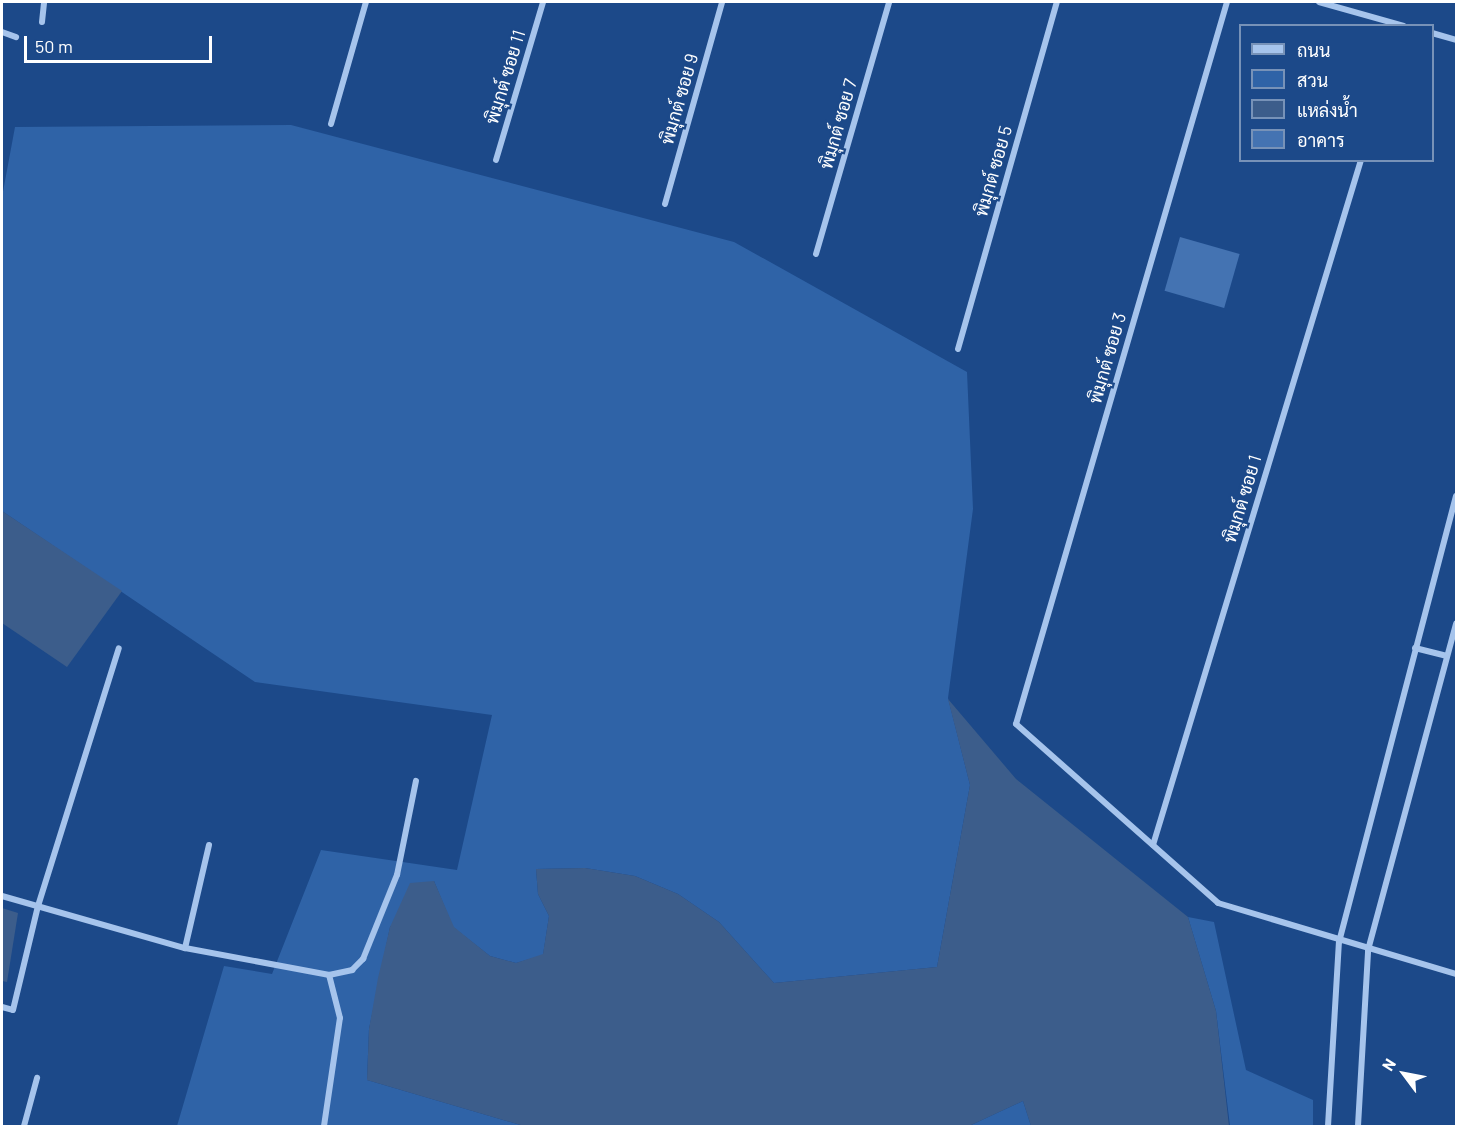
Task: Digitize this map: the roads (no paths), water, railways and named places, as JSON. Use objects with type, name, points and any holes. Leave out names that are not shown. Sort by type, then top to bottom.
[{"type":"street","points":[[42,22],[44,2]]},
{"type":"street","points":[[331,124],[366,2]]},
{"type":"street","name":"พิมุกต์ ซอย 11","points":[[496,160],[543,2]]},
{"type":"street","name":"พิมุกต์ ซอย 9","points":[[664,204],[722,2]]},
{"type":"street","name":"พิมุกต์ ซอย 7","points":[[816,254],[889,2]]},
{"type":"street","name":"พิมุกต์ ซอย 5","points":[[958,349],[1057,2]]},
{"type":"street","name":"พิมุกต์ ซอย 3","points":[[1153,845],[1016,724],[1227,2]]},
{"type":"street","points":[[1318,2],[1398,24]]},
{"type":"street","points":[[2,32],[16,37]]},
{"type":"street","points":[[1434,34],[1456,40]]},
{"type":"street","name":"พิมุกต์ ซอย 1","points":[[1153,845],[1359,162]]},
{"type":"street","points":[[1328,1126],[1339,942],[1456,496]]},
{"type":"street","points":[[1358,1126],[1368,950],[1456,624]]},
{"type":"street","points":[[2,1007],[13,1010],[38,906],[118,648]]},
{"type":"street","points":[[1415,648],[1448,656]]},
{"type":"street","points":[[2,896],[185,948],[328,975],[352,970],[363,959],[398,875],[416,781]]},
{"type":"street","points":[[185,948],[209,844]]},
{"type":"street","points":[[1153,845],[1218,903],[1339,942],[1456,974]]},
{"type":"street","points":[[324,1126],[340,1018],[328,975]]},
{"type":"street","points":[[24,1126],[37,1078]]},
{"type":"water","points":[[2,511],[122,591],[67,667],[2,623]]},
{"type":"water","points":[[948,699],[1016,779],[1188,917],[1216,1011],[1229,1126],[1031,1126],[1023,1101],[969,1126],[524,1126],[367,1080],[369,1029],[378,978],[390,927],[410,883],[434,881],[454,927],[490,956],[516,963],[543,954],[549,916],[538,894],[536,869],[585,868],[635,876],[678,894],[719,922],[774,983],[937,967],[970,785]]},
{"type":"water","points":[[2,908],[18,913],[7,982],[2,981]]}]
